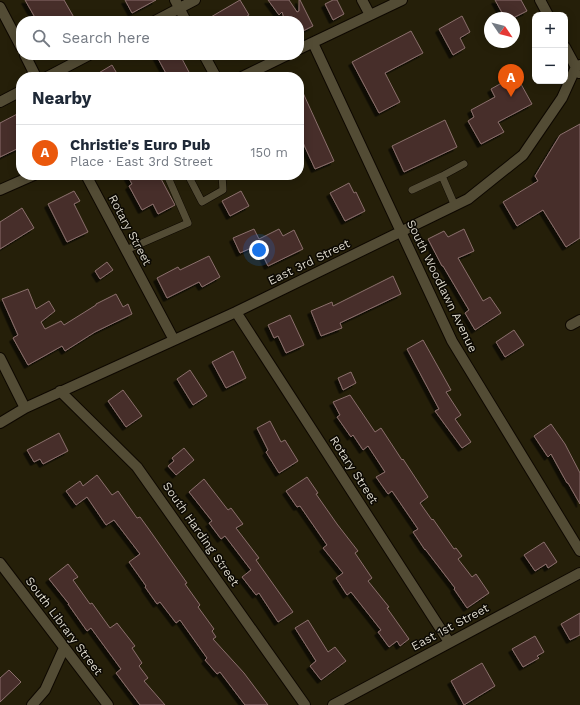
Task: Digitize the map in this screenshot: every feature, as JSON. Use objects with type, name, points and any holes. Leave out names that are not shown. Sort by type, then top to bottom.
[{"type":"street","points":[[161,16],[177,4],[195,0]]},
{"type":"street","points":[[362,0],[370,15]]},
{"type":"street","points":[[304,47],[402,0]]},
{"type":"street","points":[[540,0],[546,12]]},
{"type":"street","points":[[177,4],[183,16]]},
{"type":"street","points":[[0,7],[16,37]]},
{"type":"street","name":"South Woodlawn Avenue","points":[[313,43],[452,341],[580,551]]},
{"type":"street","points":[[566,48],[579,69]]},
{"type":"street","points":[[28,60],[34,72]]},
{"type":"street","points":[[57,72],[79,60]]},
{"type":"street","points":[[207,60],[213,72]]},
{"type":"street","points":[[252,72],[277,60]]},
{"type":"street","name":"East 3rd Street","points":[[0,423],[25,408],[60,391],[236,312],[468,199],[523,155],[562,98],[579,69]]},
{"type":"street","points":[[0,102],[16,94]]},
{"type":"street","points":[[0,190],[23,180]]},
{"type":"street","name":"Rotary Street","points":[[89,180],[174,340]]},
{"type":"street","name":"Rotary Street","points":[[236,312],[449,642]]},
{"type":"street","points":[[0,358],[25,408]]},
{"type":"street","name":"South Harding Street","points":[[60,391],[137,466],[305,705]]},
{"type":"street","name":"South Library Street","points":[[0,563],[108,705]]},
{"type":"street","name":"East 1st Street","points":[[333,705],[580,573]]},
{"type":"street","points":[[32,705],[45,690],[64,648]]},
{"type":"lane","points":[[412,190],[464,164]]},
{"type":"lane","points":[[442,176],[455,206]]},
{"type":"lane","points":[[126,250],[188,223],[169,180]]},
{"type":"lane","points":[[191,180],[202,202],[223,190],[222,180]]},
{"type":"building","points":[[25,0],[64,0],[73,16],[34,16]]},
{"type":"building","points":[[125,0],[156,0],[132,13]]},
{"type":"building","points":[[240,0],[249,15],[247,16],[213,16]]},
{"type":"building","points":[[268,0],[289,0],[297,12],[299,11],[300,0],[313,26],[304,30],[304,16],[283,16],[282,12],[279,15]]},
{"type":"building","points":[[333,0],[337,0],[344,14],[333,20],[325,4]]},
{"type":"building","points":[[495,0],[521,0],[527,11],[520,14],[520,12],[502,12]]},
{"type":"building","points":[[462,16],[470,32],[460,38],[465,48],[453,55],[439,29]]},
{"type":"building","points":[[411,31],[423,53],[385,73],[400,102],[379,113],[352,62]]},
{"type":"building","points":[[159,60],[183,60],[189,72],[165,72]]},
{"type":"building","points":[[112,65],[116,72],[100,72]]},
{"type":"building","points":[[516,75],[532,104],[498,122],[504,132],[481,144],[468,121],[474,117],[471,110],[495,97],[491,89]]},
{"type":"building","points":[[304,95],[334,161],[315,169],[304,145]]},
{"type":"building","points":[[16,115],[16,149],[0,157],[0,123]]},
{"type":"building","points":[[445,120],[457,147],[404,172],[392,146]]},
{"type":"building","points":[[580,124],[580,238],[566,247],[543,210],[517,226],[503,202],[538,181],[535,176],[560,135]]},
{"type":"building","points":[[130,180],[162,180],[175,205],[158,214],[153,204],[142,210],[129,186],[132,184]]},
{"type":"building","points":[[349,183],[354,193],[356,192],[365,211],[345,221],[330,193]]},
{"type":"building","points":[[74,191],[80,201],[74,204],[88,232],[67,242],[48,204]]},
{"type":"building","points":[[241,191],[249,206],[230,216],[222,201]]},
{"type":"building","points":[[22,208],[34,228],[0,249],[0,222]]},
{"type":"building","points":[[254,229],[259,239],[279,229],[283,236],[294,230],[303,249],[268,266],[258,245],[240,253],[233,238]]},
{"type":"building","points":[[464,229],[474,251],[458,258],[483,301],[490,297],[501,313],[475,330],[465,313],[469,310],[442,266],[428,239],[444,231],[448,237]]},
{"type":"building","points":[[209,256],[220,277],[202,287],[199,282],[167,298],[157,278],[178,267],[180,270]]},
{"type":"building","points":[[107,262],[113,270],[100,279],[95,271]]},
{"type":"building","points":[[393,276],[401,294],[340,323],[342,328],[321,336],[311,311],[332,302],[333,306]]},
{"type":"building","points":[[28,289],[36,309],[49,301],[55,311],[41,322],[45,329],[61,321],[64,325],[96,304],[116,294],[123,307],[128,304],[132,314],[95,332],[65,351],[62,346],[28,365],[13,338],[18,335],[2,299]]},
{"type":"building","points":[[290,315],[304,345],[286,353],[278,336],[274,338],[268,325]]},
{"type":"building","points":[[514,330],[524,345],[505,357],[496,342]]},
{"type":"building","points":[[423,340],[451,390],[446,392],[461,415],[455,419],[471,442],[462,448],[435,411],[439,409],[407,349]]},
{"type":"building","points":[[233,351],[246,378],[226,388],[212,362]]},
{"type":"building","points":[[190,370],[207,396],[193,405],[177,379]]},
{"type":"building","points":[[351,372],[356,383],[343,390],[338,378]]},
{"type":"building","points":[[123,390],[142,416],[126,427],[108,401]]},
{"type":"building","points":[[350,395],[375,432],[381,428],[402,460],[403,459],[428,497],[420,503],[454,549],[456,548],[462,556],[458,559],[472,577],[476,574],[489,593],[467,608],[454,589],[455,588],[413,532],[418,529],[392,491],[388,494],[376,477],[385,472],[368,446],[363,450],[353,435],[351,437],[337,417],[340,415],[333,402]]},
{"type":"building","points":[[270,421],[281,442],[285,440],[298,461],[279,473],[266,452],[268,450],[257,428]]},
{"type":"building","points":[[551,424],[565,444],[580,473],[580,504],[551,454],[548,457],[534,436]]},
{"type":"building","points":[[59,433],[68,451],[43,464],[40,459],[34,462],[27,450]]},
{"type":"building","points":[[184,448],[194,460],[176,475],[168,466],[174,461],[172,458]]},
{"type":"building","points":[[97,475],[112,495],[118,491],[137,518],[140,517],[187,583],[185,584],[200,605],[198,607],[214,629],[212,631],[216,637],[213,639],[244,673],[268,705],[245,705],[220,672],[217,674],[205,660],[207,658],[180,620],[176,623],[160,602],[157,604],[129,562],[140,554],[114,520],[106,525],[87,497],[76,505],[66,491],[80,481],[83,486]]},
{"type":"building","points":[[307,477],[318,493],[316,494],[358,551],[355,553],[372,578],[368,581],[389,607],[387,608],[409,639],[400,646],[397,641],[389,647],[378,632],[381,630],[351,592],[347,595],[336,578],[343,573],[323,548],[327,545],[300,506],[297,507],[286,491]]},
{"type":"building","points":[[204,479],[228,510],[231,508],[243,524],[236,528],[259,558],[256,560],[293,612],[278,622],[259,593],[256,595],[242,577],[251,570],[225,536],[221,539],[209,523],[212,521],[189,492]]},
{"type":"building","points":[[544,542],[557,562],[548,568],[546,564],[535,571],[524,555]]},
{"type":"building","points":[[68,564],[78,577],[73,580],[90,604],[92,603],[110,628],[117,623],[135,646],[132,648],[142,663],[139,666],[148,678],[144,681],[165,705],[140,705],[116,673],[121,669],[91,628],[87,631],[69,604],[49,579]]},
{"type":"building","points":[[580,613],[580,635],[570,640],[561,624]]},
{"type":"building","points":[[308,620],[328,652],[335,647],[346,661],[321,680],[310,666],[316,661],[295,628]]},
{"type":"building","points":[[535,636],[544,652],[537,656],[539,658],[523,667],[512,649]]},
{"type":"building","points":[[482,663],[495,686],[464,705],[451,681]]},
{"type":"building","points":[[9,670],[21,682],[0,702],[0,678]]},
{"type":"place","name":"Christie's Euro Pub","points":[[511,97]]}]
